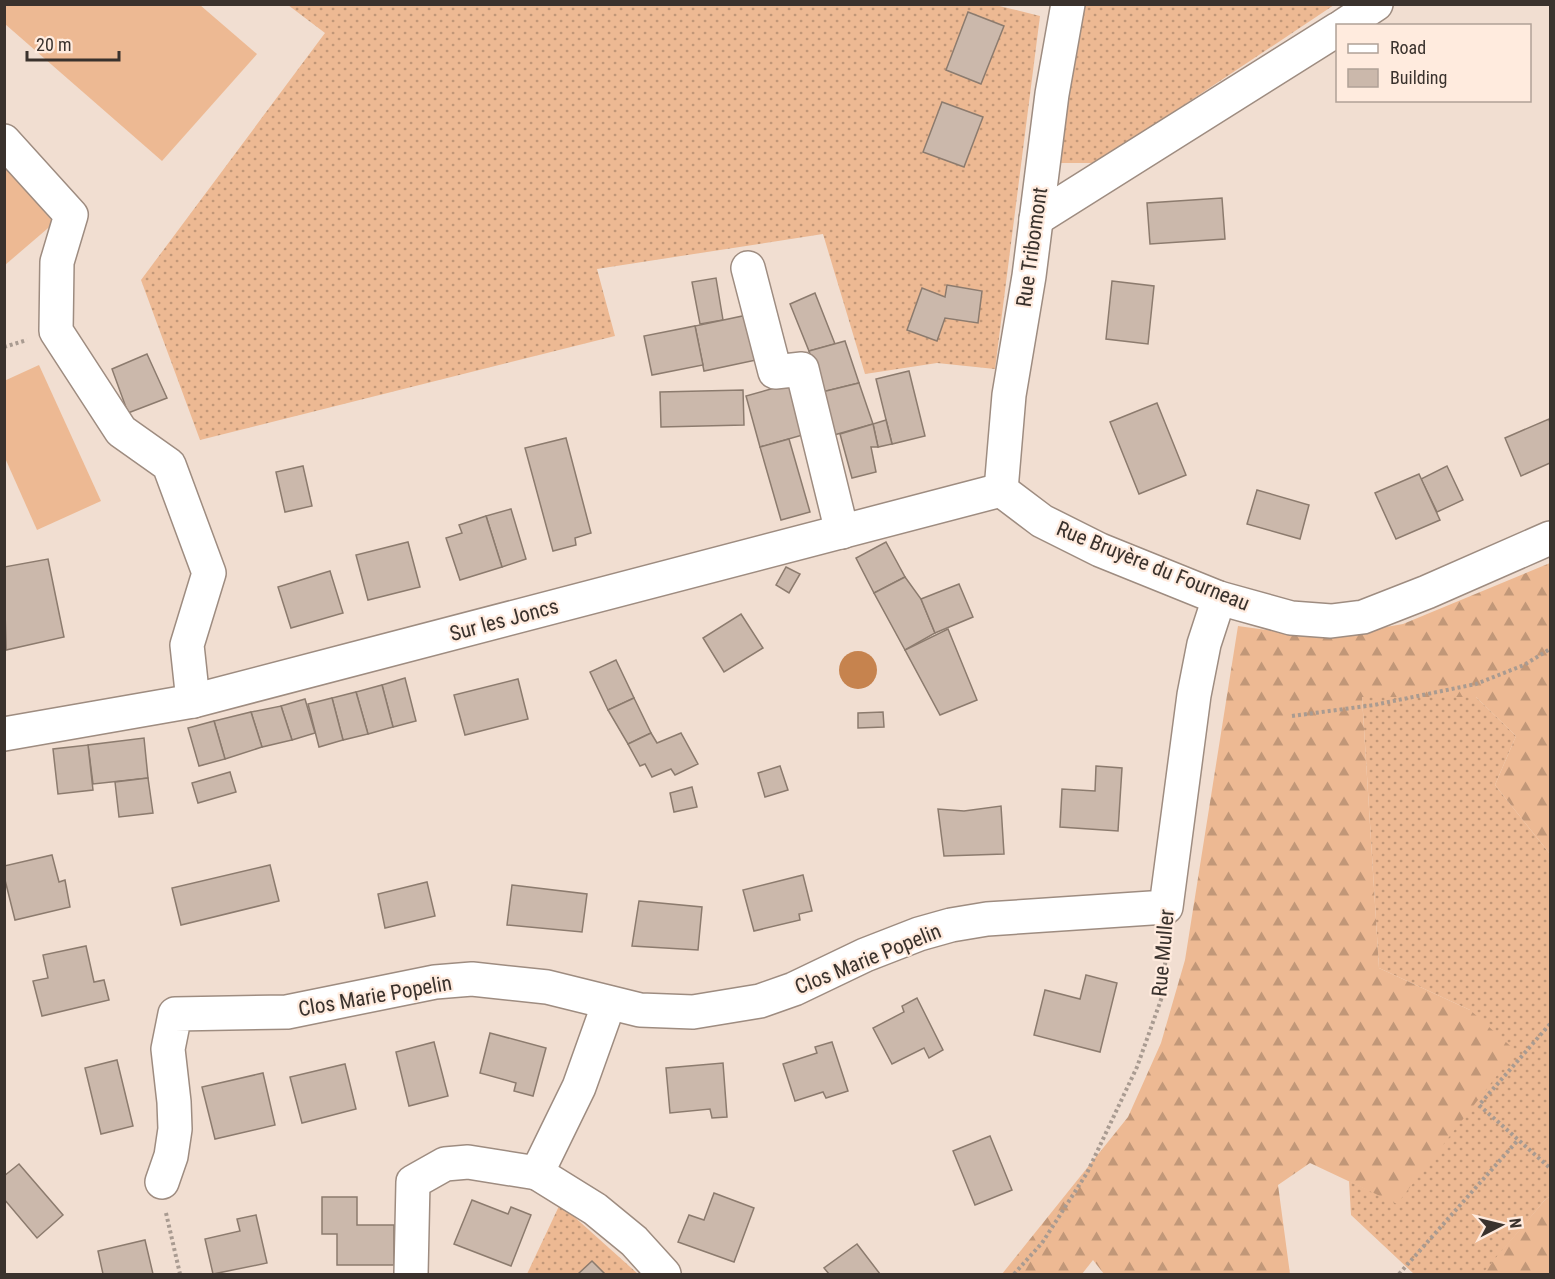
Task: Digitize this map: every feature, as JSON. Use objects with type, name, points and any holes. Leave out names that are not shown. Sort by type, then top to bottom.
[{"type":"street","name":"Rue Tribomont","points":[[1001,490],[1009,395],[1029,276],[1052,94],[1068,4]]},
{"type":"street","points":[[1346,24],[1376,4]]},
{"type":"street","points":[[1036,219],[1336,30]]},
{"type":"street","points":[[4,141],[71,215],[57,262],[56,331],[121,431],[169,465],[209,573],[186,645],[193,701]]},
{"type":"street","points":[[748,268],[775,372],[802,369],[842,532]]},
{"type":"street","name":"Sur les Joncs","points":[[4,734],[193,701],[1001,490]]},
{"type":"street","name":"Rue Bruyère du Fourneau","points":[[1001,490],[1042,522],[1101,550],[1219,598],[1291,618],[1331,621],[1363,617],[1551,538]]},
{"type":"street","name":"Rue Muller","points":[[1166,907],[1194,694],[1204,644],[1219,598]]},
{"type":"street","name":"Clos Marie Popelin","points":[[162,1182],[171,1156],[175,1129],[168,1049],[175,1014],[287,1012],[435,982],[472,980],[547,987],[640,1010],[693,1012],[722,1009],[760,1001],[794,989],[866,955],[919,934],[951,925],[987,919],[1166,907]]},
{"type":"street","points":[[537,1173],[579,1087],[609,1003]]},
{"type":"street","points":[[411,1275],[412,1182],[445,1164],[468,1162],[537,1173],[595,1209],[634,1240],[664,1275]]},
{"type":"path","points":[[1292,716],[1374,705],[1476,684],[1524,665],[1551,649]]},
{"type":"path","name":"Rue Muller","points":[[1014,1275],[1042,1243],[1087,1173],[1137,1067],[1163,994],[1167,936],[1166,907]]},
{"type":"path","points":[[1551,1024],[1479,1105],[1551,1168]]},
{"type":"path","points":[[1399,1275],[1518,1140]]},
{"type":"path","points":[[162,1182],[166,1213],[180,1275]]},
{"type":"green space","points":[[5,4],[200,5],[257,54],[162,161],[5,24]]},
{"type":"green space","points":[[991,4],[1040,16],[995,369],[937,363],[865,374],[823,234],[597,269],[615,336],[200,440],[141,280],[325,33],[288,5]]},
{"type":"green space","points":[[1082,5],[1334,5],[1097,163],[1059,163]]},
{"type":"green space","points":[[4,165],[54,223],[5,265],[4,265]]},
{"type":"green space","points":[[39,365],[101,501],[37,530],[5,458],[4,381]]},
{"type":"green space","points":[[1550,563],[1550,854],[1495,785],[1516,736],[1476,697],[1362,697],[1379,968],[1470,1010],[1516,1051],[1397,1204],[1310,1163],[1278,1185],[1290,1274],[1104,1274],[1093,1260],[1082,1274],[1002,1274],[1128,1117],[1161,1043],[1185,960],[1238,626],[1323,638],[1403,624]]},
{"type":"green space","points":[[1362,696],[1476,697],[1516,736],[1495,785],[1550,854],[1550,1196],[1483,1274],[1414,1274],[1351,1215],[1349,1181],[1397,1203],[1470,1010],[1379,968]]},
{"type":"green space","points":[[1550,1196],[1550,1274],[1482,1274],[1544,1201]]},
{"type":"green space","points":[[560,1204],[638,1274],[527,1274]]},
{"type":"shaded area","points":[[858,651],[865,652],[871,657],[876,663],[876,677],[871,683],[865,688],[858,689],[851,688],[845,683],[840,677],[839,670],[840,663],[845,657],[851,652]]},
{"type":"building","points":[[968,12],[1004,26],[981,84],[946,70]]},
{"type":"building","points":[[942,102],[983,117],[964,167],[923,152]]},
{"type":"building","points":[[1222,198],[1225,239],[1150,244],[1147,203]]},
{"type":"building","points":[[716,278],[723,320],[700,324],[692,282]]},
{"type":"building","points":[[1112,281],[1154,286],[1148,344],[1106,339]]},
{"type":"building","points":[[947,285],[982,291],[978,323],[945,318],[937,341],[907,330],[922,288],[945,297]]},
{"type":"building","points":[[815,293],[835,344],[809,351],[790,304]]},
{"type":"building","points":[[752,314],[761,359],[704,371],[695,326]]},
{"type":"building","points":[[695,326],[703,365],[652,375],[644,336]]},
{"type":"building","points":[[845,341],[859,383],[822,392],[809,351]]},
{"type":"building","points":[[147,354],[167,398],[128,413],[112,369]]},
{"type":"building","points":[[909,371],[925,436],[892,444],[876,379]]},
{"type":"building","points":[[792,383],[806,434],[760,447],[746,396]]},
{"type":"building","points":[[859,383],[873,424],[834,435],[822,392]]},
{"type":"building","points":[[743,390],[744,425],[661,427],[660,392]]},
{"type":"building","points":[[1157,403],[1186,475],[1139,494],[1110,422]]},
{"type":"building","points":[[1549,419],[1550,463],[1521,476],[1505,438]]},
{"type":"building","points":[[886,420],[892,444],[878,447],[873,424]]},
{"type":"building","points":[[873,424],[878,447],[871,447],[876,472],[852,478],[840,434]]},
{"type":"building","points":[[566,438],[591,533],[575,538],[576,545],[553,551],[525,448]]},
{"type":"building","points":[[789,439],[810,512],[781,520],[760,447]]},
{"type":"building","points":[[303,466],[312,506],[285,512],[276,472]]},
{"type":"building","points":[[1447,466],[1463,500],[1437,512],[1421,479]]},
{"type":"building","points":[[1419,474],[1440,520],[1396,539],[1375,493]]},
{"type":"building","points":[[1257,490],[1309,505],[1300,539],[1247,524]]},
{"type":"building","points":[[511,509],[526,559],[502,567],[486,516]]},
{"type":"building","points":[[486,516],[502,567],[460,580],[446,538],[462,533],[459,525]]},
{"type":"building","points":[[408,542],[420,587],[368,600],[356,555]]},
{"type":"building","points":[[886,542],[905,577],[874,593],[856,558]]},
{"type":"building","points":[[48,559],[64,637],[6,650],[4,567]]},
{"type":"building","points":[[786,567],[800,574],[789,593],[776,585]]},
{"type":"building","points":[[330,571],[343,613],[291,628],[278,587]]},
{"type":"building","points":[[905,577],[921,599],[935,633],[905,650],[874,593]]},
{"type":"building","points":[[959,584],[973,617],[935,633],[921,599]]},
{"type":"building","points":[[741,614],[763,648],[724,672],[703,638]]},
{"type":"building","points":[[948,629],[977,700],[940,715],[905,650]]},
{"type":"building","points":[[616,660],[634,698],[608,710],[590,672]]},
{"type":"building","points":[[405,678],[416,721],[393,727],[382,685]]},
{"type":"building","points":[[518,679],[528,719],[465,735],[454,695]]},
{"type":"building","points":[[382,685],[393,727],[368,734],[356,692]]},
{"type":"building","points":[[356,692],[368,734],[343,740],[332,698]]},
{"type":"building","points":[[332,698],[343,740],[319,747],[308,704]]},
{"type":"building","points":[[634,698],[651,733],[628,744],[608,710]]},
{"type":"building","points":[[305,699],[315,733],[292,740],[281,706]]},
{"type":"building","points":[[281,706],[292,740],[262,747],[251,712]]},
{"type":"building","points":[[251,712],[262,747],[225,759],[214,721]]},
{"type":"building","points":[[883,712],[884,727],[858,728],[858,713]]},
{"type":"building","points":[[214,721],[225,759],[199,766],[188,728]]},
{"type":"building","points":[[651,733],[657,743],[681,733],[698,764],[675,775],[671,769],[652,777],[645,764],[640,766],[628,744]]},
{"type":"building","points":[[144,738],[148,778],[93,784],[88,745]]},
{"type":"building","points":[[88,745],[93,790],[58,794],[53,749]]},
{"type":"building","points":[[780,766],[788,790],[765,797],[758,773]]},
{"type":"building","points":[[1096,766],[1122,768],[1118,831],[1060,827],[1062,789],[1095,791]]},
{"type":"building","points":[[230,772],[236,792],[198,803],[192,783]]},
{"type":"building","points":[[148,778],[153,813],[119,817],[115,782]]},
{"type":"building","points":[[692,787],[697,807],[674,812],[670,793]]},
{"type":"building","points":[[1001,806],[1004,854],[944,856],[938,809],[964,811]]},
{"type":"building","points":[[52,855],[59,882],[65,880],[70,907],[15,920],[4,876],[4,866]]},
{"type":"building","points":[[270,865],[279,901],[181,925],[172,888]]},
{"type":"building","points":[[803,875],[812,911],[799,914],[800,920],[754,931],[743,890]]},
{"type":"building","points":[[427,882],[435,916],[385,928],[378,894]]},
{"type":"building","points":[[512,885],[587,894],[582,932],[507,925]]},
{"type":"building","points":[[639,901],[702,907],[698,950],[632,946]]},
{"type":"building","points":[[86,946],[94,982],[104,980],[109,1000],[42,1016],[33,981],[48,978],[43,955]]},
{"type":"building","points":[[1086,975],[1117,983],[1100,1052],[1034,1035],[1045,990],[1080,999]]},
{"type":"building","points":[[917,998],[943,1050],[929,1058],[924,1048],[892,1064],[873,1028],[904,1012],[902,1006]]},
{"type":"building","points":[[490,1033],[546,1048],[533,1096],[514,1091],[516,1083],[480,1073]]},
{"type":"building","points":[[434,1042],[448,1096],[409,1106],[396,1052]]},
{"type":"building","points":[[832,1042],[848,1091],[826,1098],[823,1092],[795,1101],[783,1064],[817,1053],[815,1047]]},
{"type":"building","points":[[117,1060],[133,1126],[101,1134],[85,1068]]},
{"type":"building","points":[[723,1063],[727,1117],[712,1118],[710,1109],[670,1113],[666,1068]]},
{"type":"building","points":[[345,1064],[356,1109],[302,1123],[290,1077]]},
{"type":"building","points":[[263,1073],[275,1125],[215,1139],[202,1087]]},
{"type":"building","points":[[990,1136],[1012,1190],[975,1205],[953,1151]]},
{"type":"building","points":[[19,1164],[63,1215],[37,1238],[4,1199],[4,1176]]},
{"type":"building","points":[[714,1193],[754,1208],[734,1262],[678,1242],[689,1215],[704,1220]]},
{"type":"building","points":[[322,1197],[357,1197],[357,1225],[394,1225],[394,1265],[337,1265],[337,1234],[322,1234]]},
{"type":"building","points":[[472,1200],[508,1214],[511,1207],[531,1215],[511,1266],[454,1244]]},
{"type":"building","points":[[256,1215],[267,1263],[213,1274],[205,1239],[240,1231],[237,1219]]},
{"type":"building","points":[[145,1240],[153,1274],[103,1274],[98,1251]]},
{"type":"building","points":[[857,1244],[880,1274],[829,1274],[824,1268]]},
{"type":"building","points":[[592,1261],[605,1274],[578,1274]]}]
